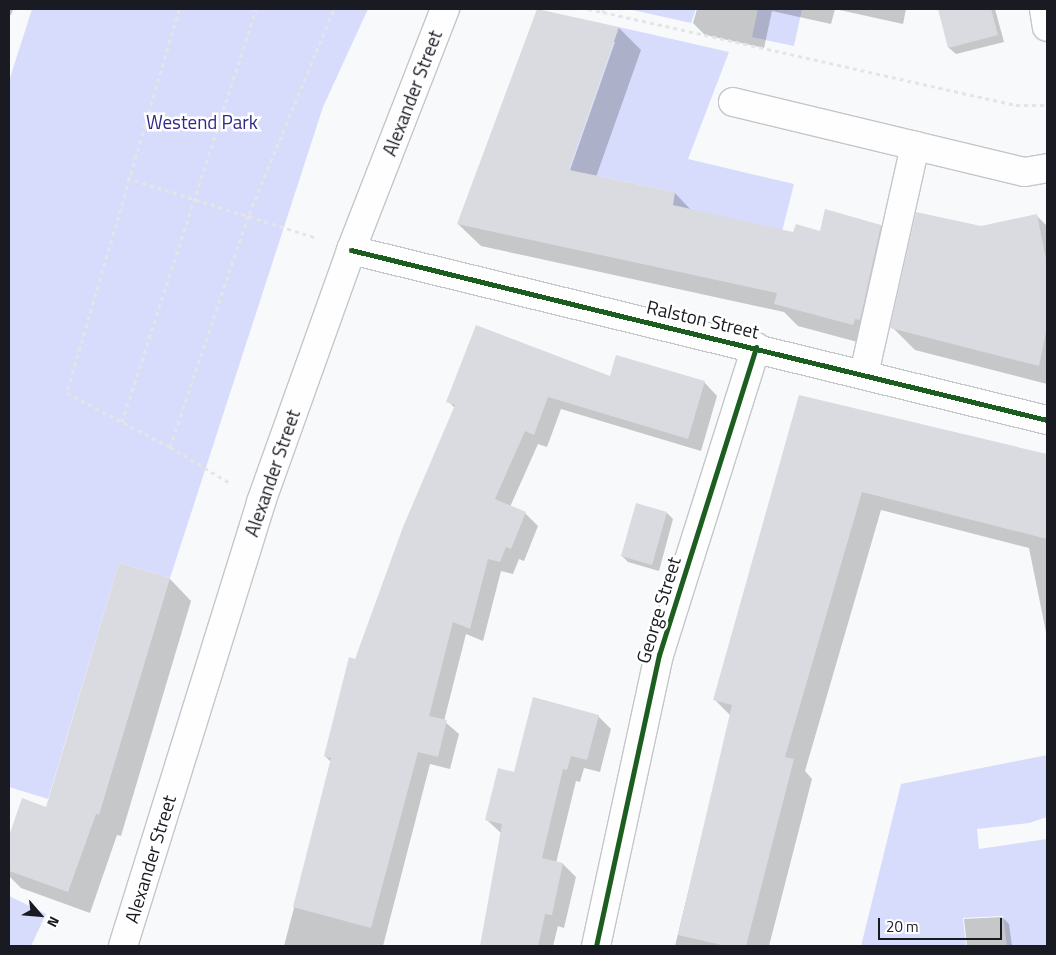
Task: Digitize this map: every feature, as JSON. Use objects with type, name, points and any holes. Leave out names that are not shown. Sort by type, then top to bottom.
[{"type":"street","name":"Alexander Street","points":[[123,946],[261,502],[351,250],[445,9]]},
{"type":"street","points":[[1044,9],[1047,27]]},
{"type":"street","points":[[733,102],[1025,172],[1047,168]]},
{"type":"street","points":[[864,374],[915,146]]},
{"type":"street","name":"Ralston Street","points":[[351,250],[756,347],[1047,420]]},
{"type":"street","name":"George Street","points":[[596,946],[659,655],[756,347]]},
{"type":"path","points":[[179,9],[127,178],[67,393],[170,446],[261,502]]},
{"type":"path","points":[[122,422],[192,198],[256,9]]},
{"type":"path","points":[[170,446],[249,214],[334,9]]},
{"type":"path","points":[[588,9],[1016,105],[1047,105]]},
{"type":"path","points":[[127,178],[249,214],[351,250]]},
{"type":"green space","name":"Westend Park","points":[[32,9],[368,9],[323,107],[170,578],[119,563],[48,799],[9,787],[9,81]]},
{"type":"green space","points":[[628,9],[696,9],[691,23]]},
{"type":"green space","points":[[758,9],[802,9],[794,46],[752,37]]},
{"type":"green space","points":[[619,27],[729,52],[688,159],[794,184],[772,271],[664,247],[675,192],[569,170]]},
{"type":"green space","points":[[1047,755],[1047,817],[1029,823],[977,829],[979,849],[1047,839],[1047,946],[1007,946],[1003,916],[963,918],[966,946],[861,946],[901,784]]},
{"type":"green space","points":[[9,896],[46,914],[31,946],[9,946]]},
{"type":"building","points":[[537,9],[619,27],[569,170],[675,192],[673,205],[793,232],[796,224],[820,231],[825,209],[881,225],[860,320],[855,319],[853,325],[774,304],[777,293],[457,224]]},
{"type":"building","points":[[938,9],[991,9],[998,35],[948,48]]},
{"type":"building","points":[[916,212],[981,226],[1037,214],[1047,264],[1047,327],[1039,366],[890,328]]},
{"type":"building","points":[[476,325],[610,376],[616,355],[705,381],[688,439],[548,397],[534,435],[525,431],[495,499],[526,512],[511,549],[506,547],[500,562],[488,559],[470,629],[453,622],[429,716],[447,720],[438,757],[418,752],[371,928],[293,907],[331,758],[324,756],[349,657],[355,659],[403,527],[455,405],[446,402]]},
{"type":"building","points":[[799,395],[1047,454],[1047,539],[862,492],[785,757],[794,759],[746,946],[726,946],[678,935],[732,705],[713,700]]},
{"type":"building","points":[[636,503],[667,512],[652,565],[621,556]]},
{"type":"building","points":[[119,563],[170,578],[99,815],[96,814],[68,892],[9,871],[9,836],[22,798],[46,807]]},
{"type":"building","points":[[533,697],[599,715],[587,760],[571,756],[567,770],[563,769],[542,858],[563,863],[552,915],[545,914],[538,946],[480,946],[502,824],[485,820],[498,768],[514,772]]},
{"type":"railway","points":[[9,15],[11,9]]},
{"type":"cycle path","points":[[351,250],[1047,420]]},
{"type":"cycle path","points":[[596,946],[659,655],[756,347]]}]
